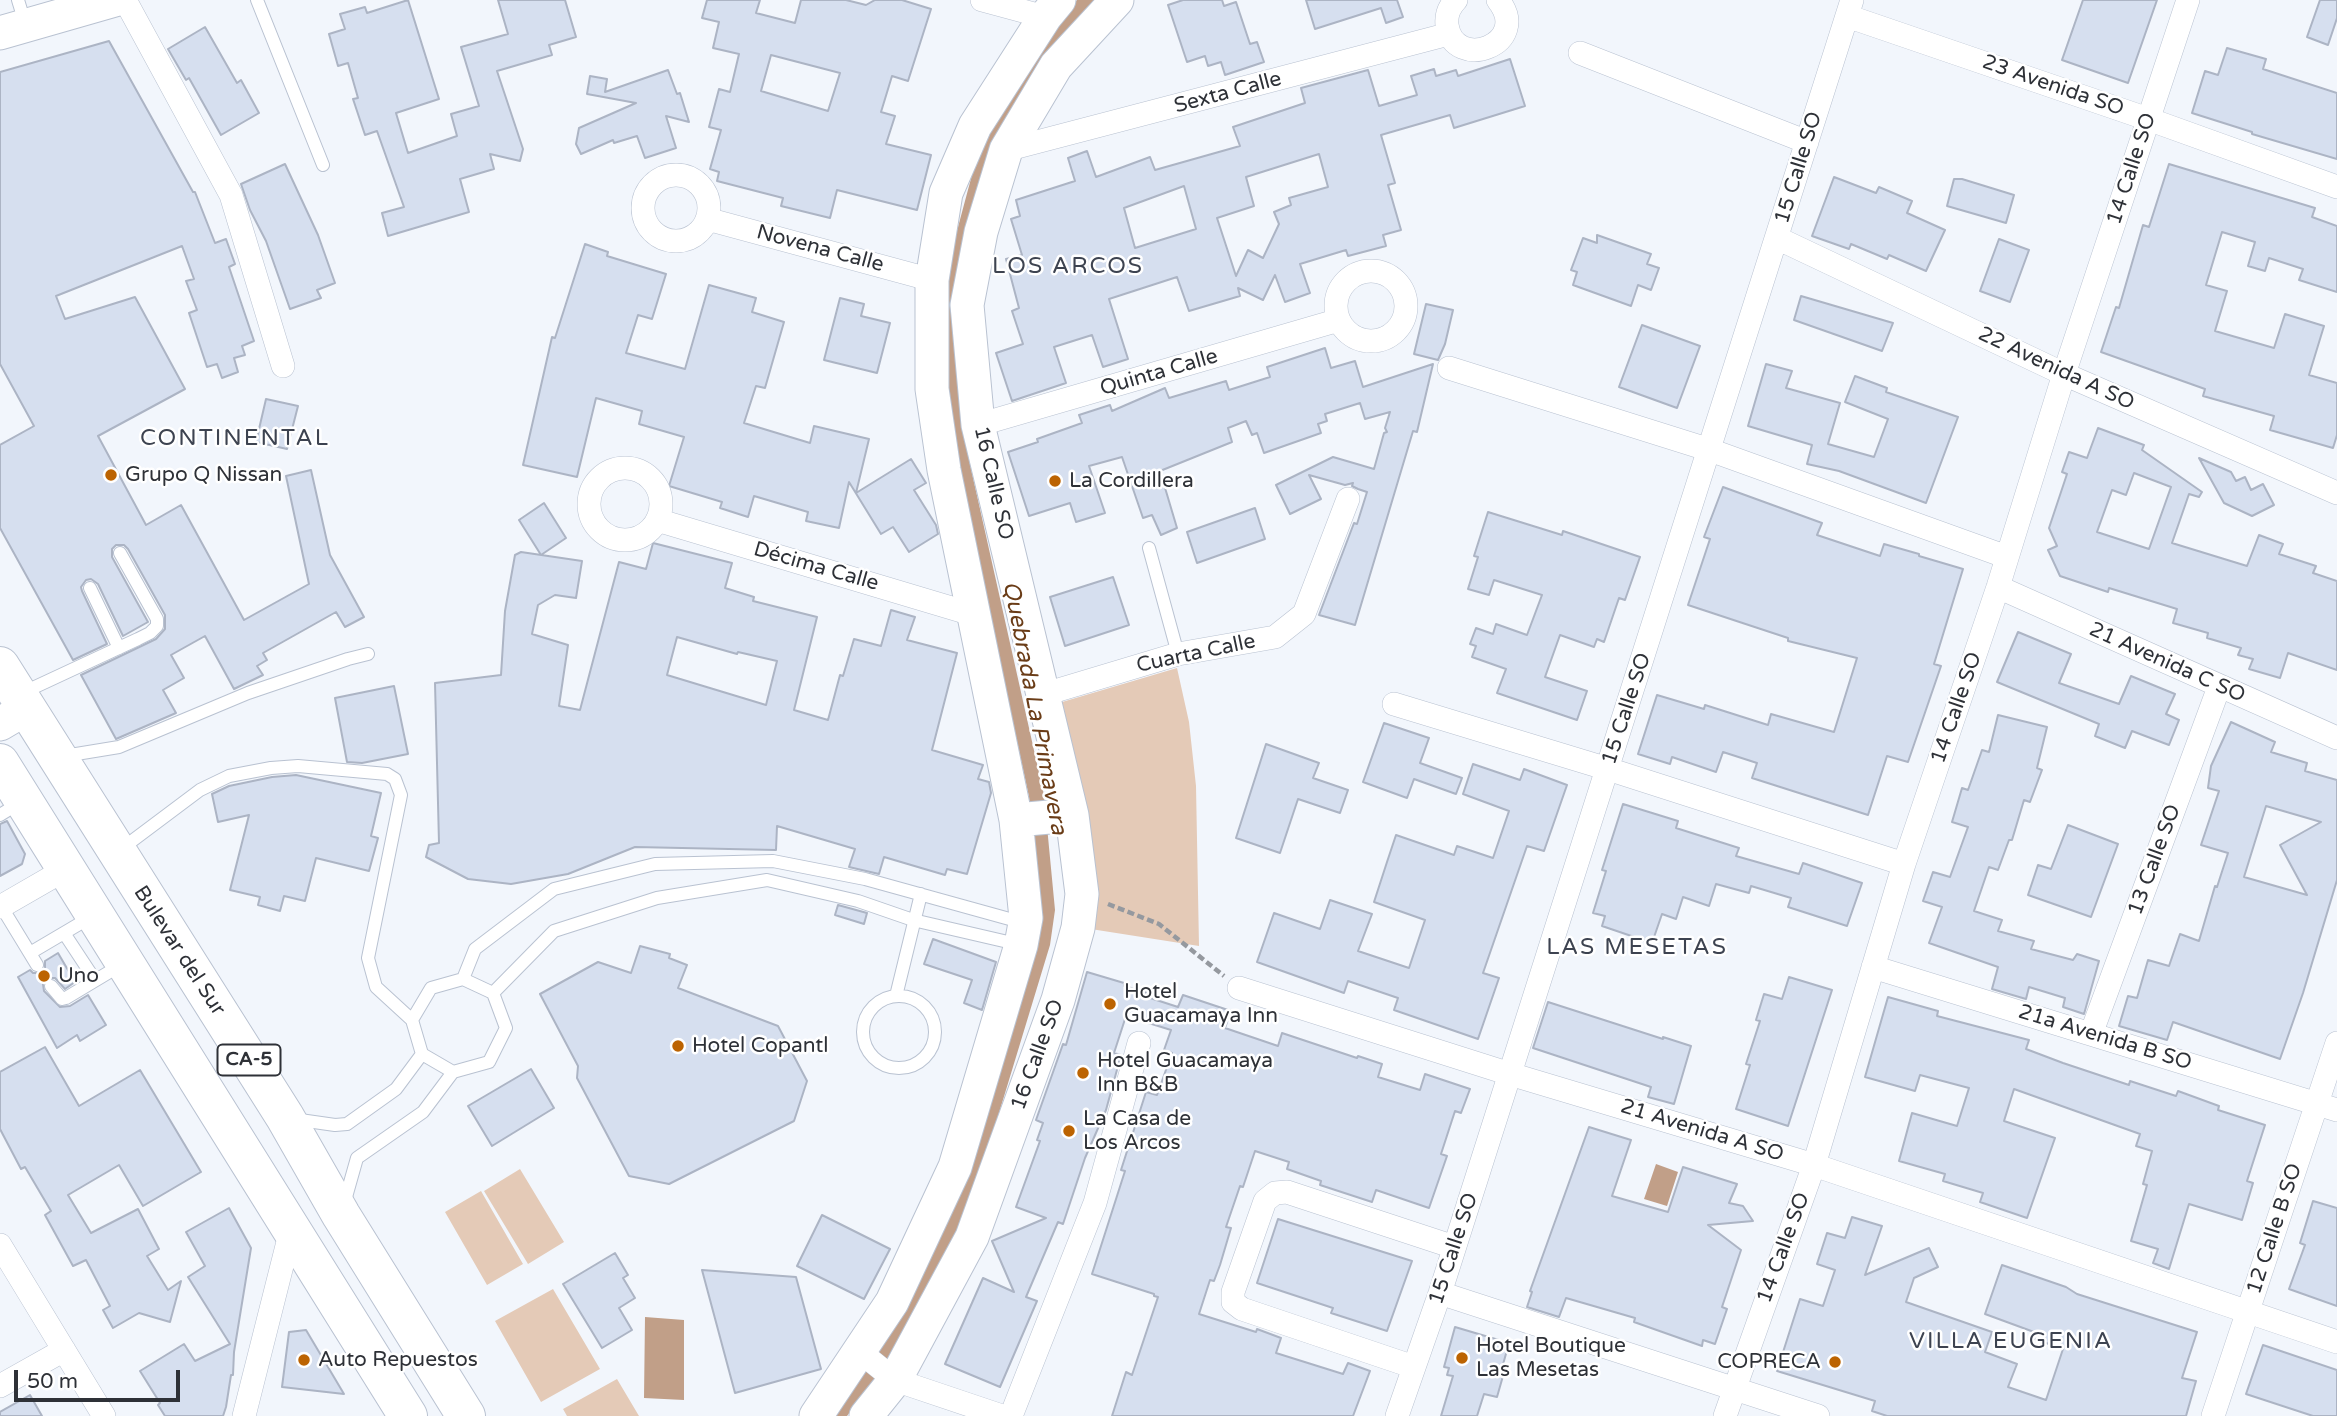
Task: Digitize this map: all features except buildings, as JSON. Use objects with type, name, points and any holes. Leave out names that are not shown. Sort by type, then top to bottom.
[{"type":"highway","name":"Bulevar del Sur","points":[[11,698],[58,758],[285,1117],[341,1215],[466,1416]]},
{"type":"highway","name":"CA-5","points":[[0,763],[12,808],[66,869],[79,924],[291,1230],[408,1416]]},
{"type":"street","points":[[15,20],[115,0]]},
{"type":"street","points":[[125,0],[231,195],[284,366]]},
{"type":"street","points":[[982,0],[1052,9]]},
{"type":"street","name":"16 Calle SO","points":[[866,1416],[893,1378],[972,1237],[1058,1000],[1079,928],[1082,894],[1045,694],[978,425],[967,305],[981,233],[1006,150],[1056,66],[1117,0]]},
{"type":"street","points":[[1456,0],[1448,13],[1449,34],[1459,45],[1468,50],[1479,51],[1498,43],[1506,27],[1506,16],[1498,0]]},
{"type":"street","name":"14 Calle SO","points":[[1725,1416],[1814,1164],[1904,864],[1998,587],[2064,374],[2188,0]]},
{"type":"street","name":"23 Avenida SO","points":[[1849,8],[2337,187]]},
{"type":"street","name":"15 Calle SO","points":[[1397,1416],[1440,1293],[1849,8]]},
{"type":"street","name":"16 Calle SO","points":[[816,1416],[892,1302],[955,1167],[1023,934],[1021,819],[944,470],[933,389],[932,280],[946,193],[975,126],[1052,9]]},
{"type":"street","name":"Sexta Calle","points":[[1006,150],[1449,34]]},
{"type":"street","points":[[1580,53],[1807,142]]},
{"type":"street","name":"Novena Calle","points":[[707,219],[932,280]]},
{"type":"street","name":"22 Avenida A SO","points":[[1777,238],[2064,374],[2337,493]]},
{"type":"street","name":"Quinta Calle","points":[[978,425],[1339,320]]},
{"type":"street","points":[[1450,368],[1710,450],[2007,557]]},
{"type":"street","name":"Cuarta Calle","points":[[1045,694],[1178,654],[1275,637],[1304,614],[1348,499]]},
{"type":"street","name":"Décima Calle","points":[[657,520],[975,615]]},
{"type":"street","name":"21 Avenida C SO","points":[[1998,587],[2337,738]]},
{"type":"street","name":"13 Calle SO","points":[[2091,1034],[2219,687]]},
{"type":"street","points":[[1394,704],[1904,864]]},
{"type":"street","points":[[1021,819],[1067,815]]},
{"type":"street","points":[[1,907],[66,869]]},
{"type":"street","name":"21a Avenida B SO","points":[[1873,967],[2326,1107]]},
{"type":"street","name":"21 Avenida A SO","points":[[1239,988],[1510,1074],[1814,1164],[2337,1342]]},
{"type":"street","points":[[1012,1416],[1095,1203],[1139,1043]]},
{"type":"street","name":"12 Calle B SO","points":[[2213,1416],[2248,1312],[2326,1107],[2337,1043]]},
{"type":"street","points":[[1414,1367],[1242,1309],[1234,1302],[1233,1292],[1265,1201],[1275,1193],[1287,1192],[1454,1247]]},
{"type":"street","points":[[244,1416],[291,1230]]},
{"type":"street","points":[[0,1245],[104,1416]]},
{"type":"street","points":[[1440,1293],[1818,1416]]},
{"type":"street","points":[[0,1386],[64,1350]]},
{"type":"street","points":[[861,1352],[893,1378],[1002,1416]]},
{"type":"lane","points":[[257,0],[323,166]]},
{"type":"lane","points":[[1149,548],[1178,654]]},
{"type":"lane","points":[[11,698],[150,633],[157,626],[157,619],[120,553]]},
{"type":"lane","points":[[90,588],[118,648]]},
{"type":"lane","points":[[58,758],[119,747],[248,694],[368,654]]},
{"type":"lane","points":[[117,852],[200,790],[229,776],[298,766],[387,774],[395,779],[401,795],[368,958],[376,987],[412,1020],[422,1054],[453,1072]]},
{"type":"lane","points":[[463,979],[475,949],[554,889],[655,864],[773,861],[865,879],[921,894],[1023,934]]},
{"type":"lane","points":[[767,880],[773,861]]},
{"type":"lane","points":[[493,993],[554,931],[657,898],[767,880],[858,901],[913,920],[1023,934]]},
{"type":"lane","points":[[896,996],[921,894]]},
{"type":"lane","points":[[1,907],[37,965]]},
{"type":"lane","points":[[30,953],[79,924]]},
{"type":"lane","points":[[51,986],[62,999],[110,972]]},
{"type":"lane","points":[[341,1215],[357,1158],[422,1112],[453,1072],[489,1062],[506,1028],[493,993],[463,979],[430,988],[412,1020]]},
{"type":"lane","points":[[896,996],[918,1000],[933,1017],[936,1028],[931,1050],[923,1059],[903,1068],[891,1068],[880,1063],[866,1047],[863,1035],[867,1013],[885,999],[896,996]]},
{"type":"lane","points":[[285,1117],[315,1123],[347,1124],[396,1088],[422,1054]]},
{"type":"path","points":[[1082,894],[1158,924],[1239,988]]},
{"type":"shaded area","points":[[1077,0],[1098,0],[1026,92],[954,324],[963,433],[1044,795],[1055,910],[1050,945],[968,1215],[927,1300],[874,1382],[847,1416],[828,1416],[860,1376],[924,1273],[953,1210],[1037,943],[1041,906],[1029,797],[951,434],[941,321],[954,242],[980,145],[1028,65]]},
{"type":"shaded area","points":[[1177,668],[1189,722],[1196,786],[1199,946],[1078,927],[1042,708]]},
{"type":"shaded area","points":[[1656,1164],[1678,1172],[1667,1206],[1644,1199]]},
{"type":"shaded area","points":[[520,1169],[564,1242],[528,1264],[484,1191]]},
{"type":"shaded area","points":[[481,1191],[523,1264],[487,1285],[445,1212]]},
{"type":"shaded area","points":[[553,1289],[600,1369],[541,1402],[495,1321]]},
{"type":"shaded area","points":[[645,1317],[684,1320],[684,1400],[644,1398]]},
{"type":"shaded area","points":[[617,1379],[639,1416],[567,1416],[563,1409]]},
{"type":"place","name":"Grupo Q Nissan","points":[[111,475]]},
{"type":"place","name":"La Cordillera","points":[[1055,481]]},
{"type":"place","name":"Uno","points":[[44,976]]},
{"type":"place","name":"Hotel Guacamaya Inn","points":[[1110,1004]]},
{"type":"place","name":"Hotel Copantl","points":[[678,1046]]},
{"type":"place","name":"Hotel Guacamaya Inn B&B","points":[[1083,1073]]},
{"type":"place","name":"La Casa de Los Arcos","points":[[1069,1131]]},
{"type":"place","name":"Hotel Boutique Las Mesetas","points":[[1462,1358]]},
{"type":"place","name":"Auto Repuestos","points":[[304,1360]]},
{"type":"place","name":"COPRECA","points":[[1835,1362]]},
{"type":"district","name":"LOS ARCOS","points":[[1068,267]]},
{"type":"district","name":"CONTINENTAL","points":[[235,439]]},
{"type":"district","name":"LAS MESETAS","points":[[1637,948]]},
{"type":"district","name":"VILLA EUGENIA","points":[[2011,1342]]},
{"type":"water label","name":"Quebrada La Primavera","points":[[1034,708]]}]
